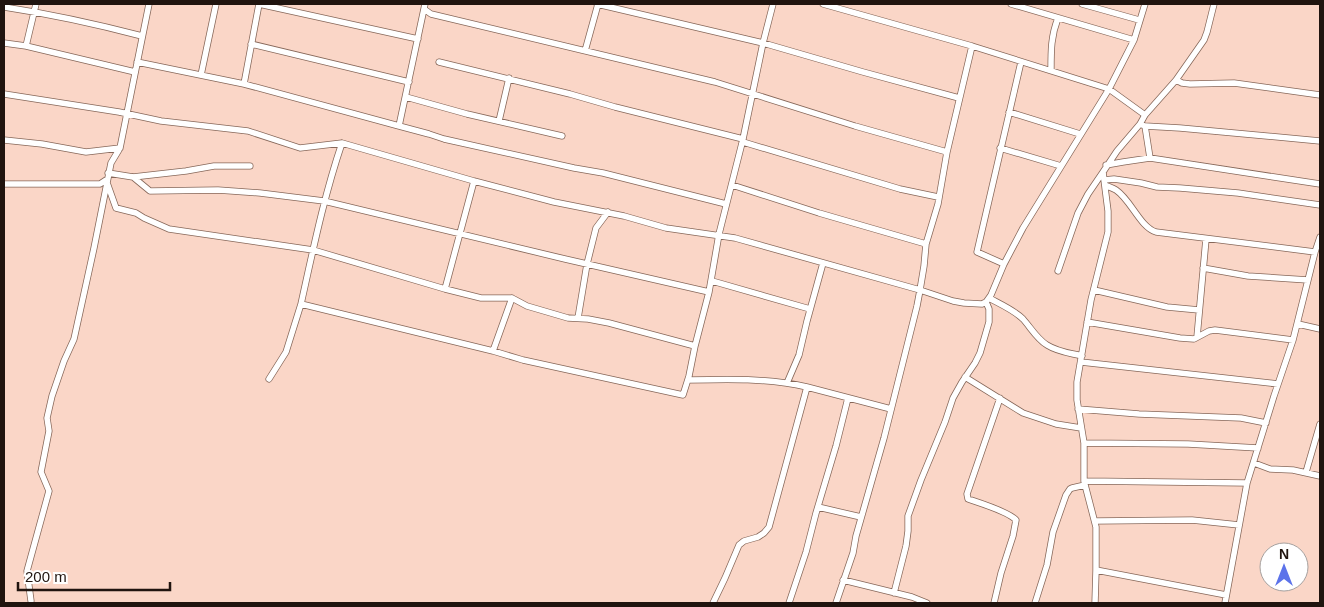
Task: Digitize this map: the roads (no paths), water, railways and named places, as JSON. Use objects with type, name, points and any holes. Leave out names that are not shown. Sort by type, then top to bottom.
[{"type":"street","points":[[26,46],[36,4]]},
{"type":"street","points":[[31,601],[27,571],[49,491],[41,472],[49,431],[47,418],[52,396],[74,339],[94,248],[106,180],[110,163],[120,148],[149,4]]},
{"type":"street","points":[[201,75],[216,4]]},
{"type":"street","points":[[244,84],[259,4],[418,39]]},
{"type":"street","points":[[586,51],[598,4],[763,43],[959,98]]},
{"type":"street","points":[[301,304],[493,350],[523,360],[684,395],[712,281],[719,234],[743,140],[773,4]]},
{"type":"street","points":[[823,4],[972,46],[1109,89],[1145,116]]},
{"type":"street","points":[[1011,4],[1134,40]]},
{"type":"street","points":[[1082,4],[1140,20]]},
{"type":"street","points":[[894,593],[906,546],[910,508],[953,398],[980,353],[989,322],[988,300],[1023,228],[1109,89],[1134,40],[1145,4]]},
{"type":"street","points":[[1058,270],[1078,213],[1088,194],[1117,151],[1142,125],[1145,116],[1176,80],[1204,40],[1214,4]]},
{"type":"street","points":[[424,6],[431,14],[706,80],[947,152]]},
{"type":"street","points":[[399,126],[424,6]]},
{"type":"street","points":[[4,8],[105,26],[142,36]]},
{"type":"street","points":[[1051,70],[1051,43],[1058,18]]},
{"type":"street","points":[[4,43],[26,46],[135,72]]},
{"type":"street","points":[[251,44],[409,82]]},
{"type":"street","points":[[836,603],[852,553],[917,306],[926,244],[938,204],[947,152],[972,46]]},
{"type":"street","points":[[137,62],[244,84],[444,139],[603,174],[726,204]]},
{"type":"street","points":[[439,62],[509,78],[743,140],[900,189],[938,197]]},
{"type":"street","points":[[1004,264],[977,252],[1021,62]]},
{"type":"street","points":[[499,121],[509,78]]},
{"type":"street","points":[[1176,80],[1190,84],[1234,83],[1320,94]]},
{"type":"street","points":[[4,94],[161,120],[248,131],[300,148],[342,143],[554,202],[608,212],[666,228],[719,234],[735,238],[953,301],[982,304],[988,300]]},
{"type":"street","points":[[406,97],[467,114],[562,136]]},
{"type":"street","points":[[1009,112],[1080,134]]},
{"type":"street","points":[[1142,125],[1320,141]]},
{"type":"street","points":[[1142,125],[1150,158]]},
{"type":"street","points":[[4,140],[42,144],[86,152],[120,148]]},
{"type":"street","points":[[269,379],[286,352],[301,304],[324,201],[342,143]]},
{"type":"street","points":[[1000,148],[1062,166]]},
{"type":"street","points":[[1106,166],[1150,158],[1320,184]]},
{"type":"street","points":[[108,172],[133,177],[214,166],[250,166]]},
{"type":"street","points":[[1095,603],[1097,538],[1095,521],[1084,483],[1084,443],[1078,409],[1077,382],[1087,322],[1108,232],[1109,220],[1103,172]]},
{"type":"street","points":[[133,177],[150,191],[218,190],[324,201],[709,292]]},
{"type":"street","points":[[1104,183],[1114,179],[1141,183],[1157,188],[1238,193],[1320,205]]},
{"type":"street","points":[[4,184],[100,184],[106,180]]},
{"type":"street","points":[[106,180],[116,208],[136,212],[144,218],[169,229],[313,250],[445,289],[481,298],[512,298],[527,306],[568,318],[588,319],[617,325],[695,346]]},
{"type":"street","points":[[445,289],[474,181]]},
{"type":"street","points":[[1104,183],[1120,194],[1151,231],[1315,252]]},
{"type":"street","points":[[732,185],[926,244]]},
{"type":"street","points":[[578,318],[587,264],[596,228],[608,212]]},
{"type":"street","points":[[1225,603],[1247,483],[1298,324],[1320,237]]},
{"type":"street","points":[[1197,337],[1206,239]]},
{"type":"street","points":[[787,383],[800,355],[823,263]]},
{"type":"street","points":[[1203,268],[1248,276],[1308,280]]},
{"type":"street","points":[[712,281],[810,309]]},
{"type":"street","points":[[1094,290],[1167,307],[1199,310]]},
{"type":"street","points":[[493,350],[512,298]]},
{"type":"street","points":[[988,300],[1014,312],[1041,341],[1081,359],[1278,384]]},
{"type":"street","points":[[1087,322],[1180,338],[1194,338],[1215,330],[1293,340]]},
{"type":"street","points":[[1298,324],[1320,329]]},
{"type":"street","points":[[965,377],[1023,413],[1056,424],[1081,428]]},
{"type":"street","points":[[688,380],[722,379],[787,383],[891,409]]},
{"type":"street","points":[[713,603],[739,544],[758,537],[769,527],[807,387]]},
{"type":"street","points":[[789,603],[806,552],[848,398]]},
{"type":"street","points":[[994,603],[1016,520],[1008,514],[968,499],[967,494],[1000,398]]},
{"type":"street","points":[[1078,409],[1138,414],[1241,418],[1266,423]]},
{"type":"street","points":[[1306,472],[1320,424]]},
{"type":"street","points":[[1084,443],[1188,444],[1258,448]]},
{"type":"street","points":[[1254,463],[1270,469],[1306,472],[1320,476]]},
{"type":"street","points":[[1035,603],[1047,565],[1059,512],[1070,489],[1084,483],[1247,483]]},
{"type":"street","points":[[818,507],[861,517]]},
{"type":"street","points":[[1095,521],[1180,520],[1239,525]]},
{"type":"street","points":[[1096,570],[1226,595]]},
{"type":"street","points":[[843,580],[927,603]]}]
